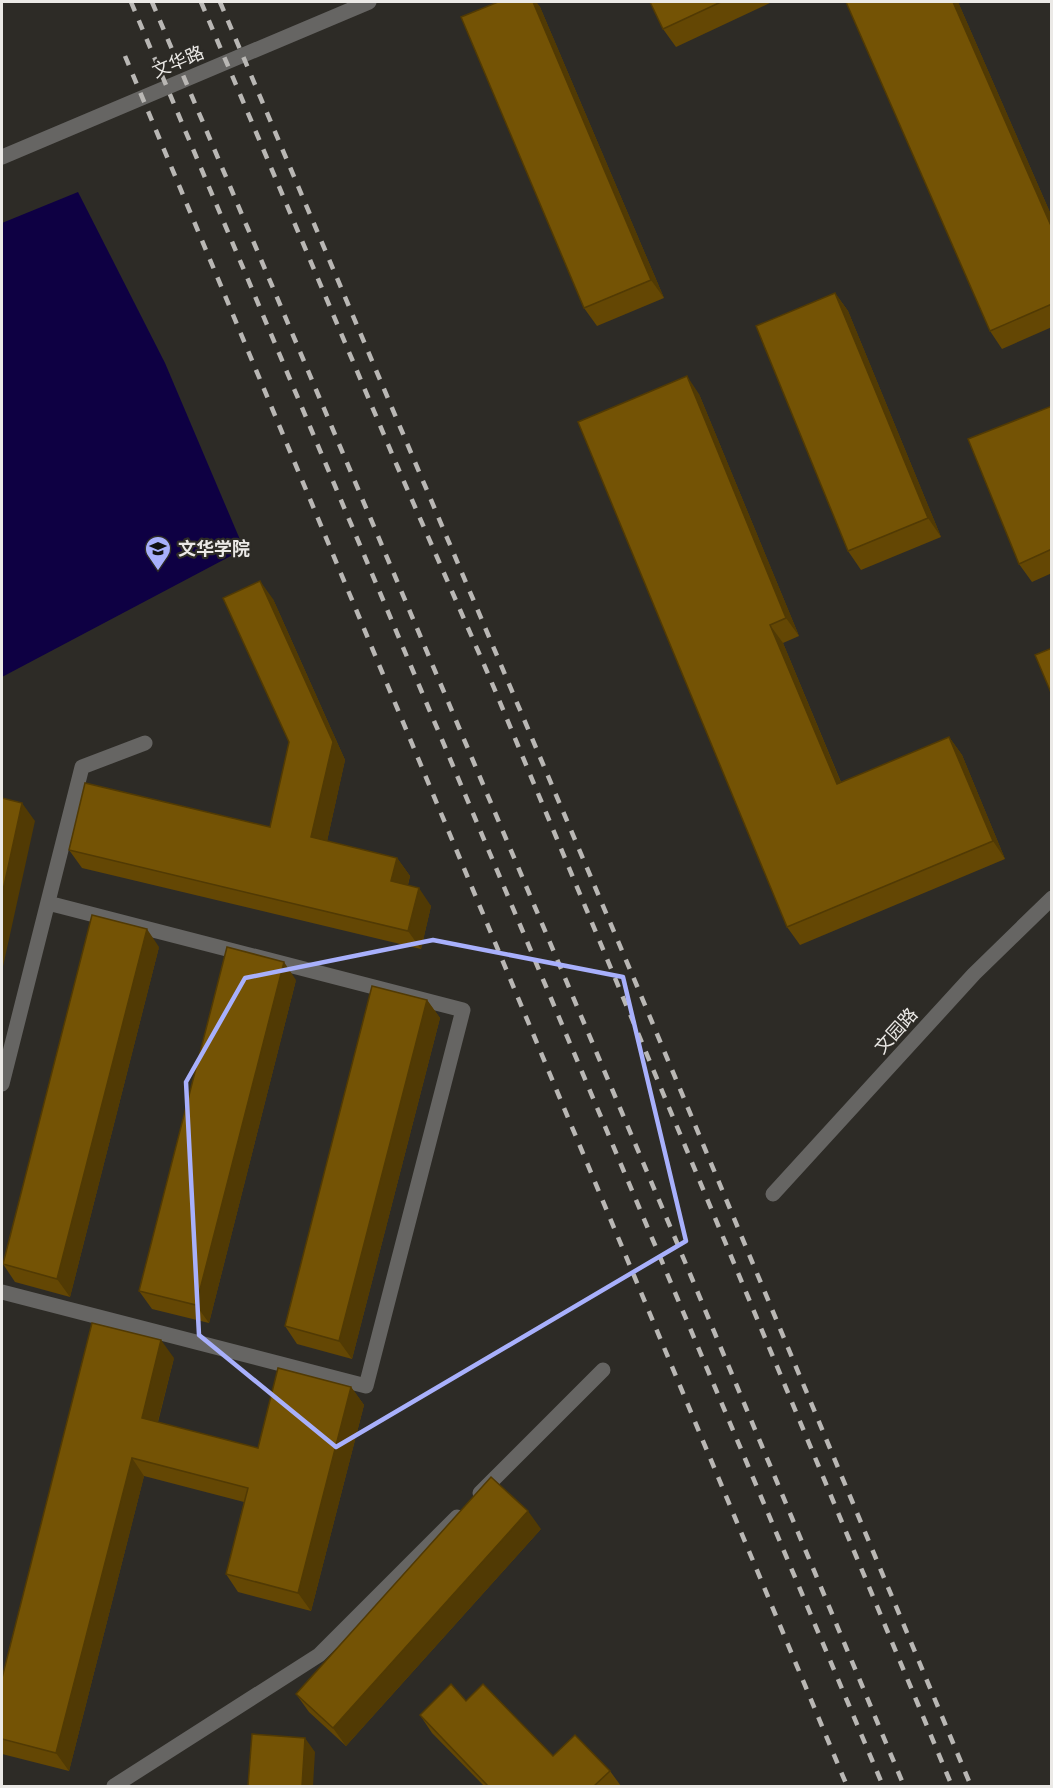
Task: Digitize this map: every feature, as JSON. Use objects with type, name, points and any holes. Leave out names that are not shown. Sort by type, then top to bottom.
[{"type":"street","name":"文华路","points":[[2,157],[369,2]]},
{"type":"street","points":[[2,1084],[82,767],[145,743]]},
{"type":"street","name":"文园路","points":[[773,1194],[974,974],[1052,898]]},
{"type":"street","points":[[2,1292],[366,1386],[463,1010],[48,903]]},
{"type":"street","points":[[114,1786],[319,1655],[603,1370]]},
{"type":"highlighted area","points":[[433,940],[623,977],[686,1241],[336,1447],[199,1335],[186,1082],[245,978]]},
{"type":"shaded area","points":[[78,192],[165,363],[244,549],[2,677],[2,223]]},
{"type":"building","points":[[498,2],[533,2],[651,280],[584,308],[461,17]]},
{"type":"building","points":[[650,2],[721,2],[663,29]]},
{"type":"building","points":[[846,2],[953,2],[1052,228],[1052,304],[990,331]]},
{"type":"building","points":[[835,293],[928,518],[848,551],[756,326]]},
{"type":"building","points":[[687,376],[786,618],[770,625],[837,784],[949,737],[993,841],[787,927],[578,422]]},
{"type":"building","points":[[1052,406],[1052,549],[1019,564],[968,439]]},
{"type":"building","points":[[260,581],[333,742],[311,837],[397,858],[391,881],[419,888],[408,931],[69,850],[85,783],[270,827],[289,742],[223,598]]},
{"type":"building","points":[[1052,648],[1052,695],[1035,655]]},
{"type":"building","points":[[2,798],[22,803],[2,895]]},
{"type":"building","points":[[92,915],[147,929],[57,1279],[3,1264]]},
{"type":"building","points":[[227,947],[284,962],[196,1305],[139,1291]]},
{"type":"building","points":[[372,986],[427,1000],[339,1341],[285,1326]]},
{"type":"building","points":[[92,1323],[161,1340],[142,1418],[258,1448],[278,1368],[351,1387],[298,1593],[226,1574],[248,1488],[132,1458],[56,1753],[2,1739],[2,1678]]},
{"type":"building","points":[[491,1477],[528,1511],[333,1728],[296,1694]]},
{"type":"building","points":[[451,1684],[466,1701],[483,1684],[553,1756],[575,1735],[610,1771],[594,1786],[488,1786],[420,1715]]},
{"type":"building","points":[[252,1734],[305,1738],[302,1786],[248,1786]]},
{"type":"railway","points":[[131,2],[883,1786]]},
{"type":"railway","points":[[152,2],[675,1238],[904,1786]]},
{"type":"railway","points":[[201,2],[398,468],[489,676],[952,1786]]},
{"type":"railway","points":[[220,2],[637,986],[971,1786]]},
{"type":"railway","points":[[125,56],[847,1786]]},
{"type":"place","name":"文华学院","points":[[158,572]]}]
